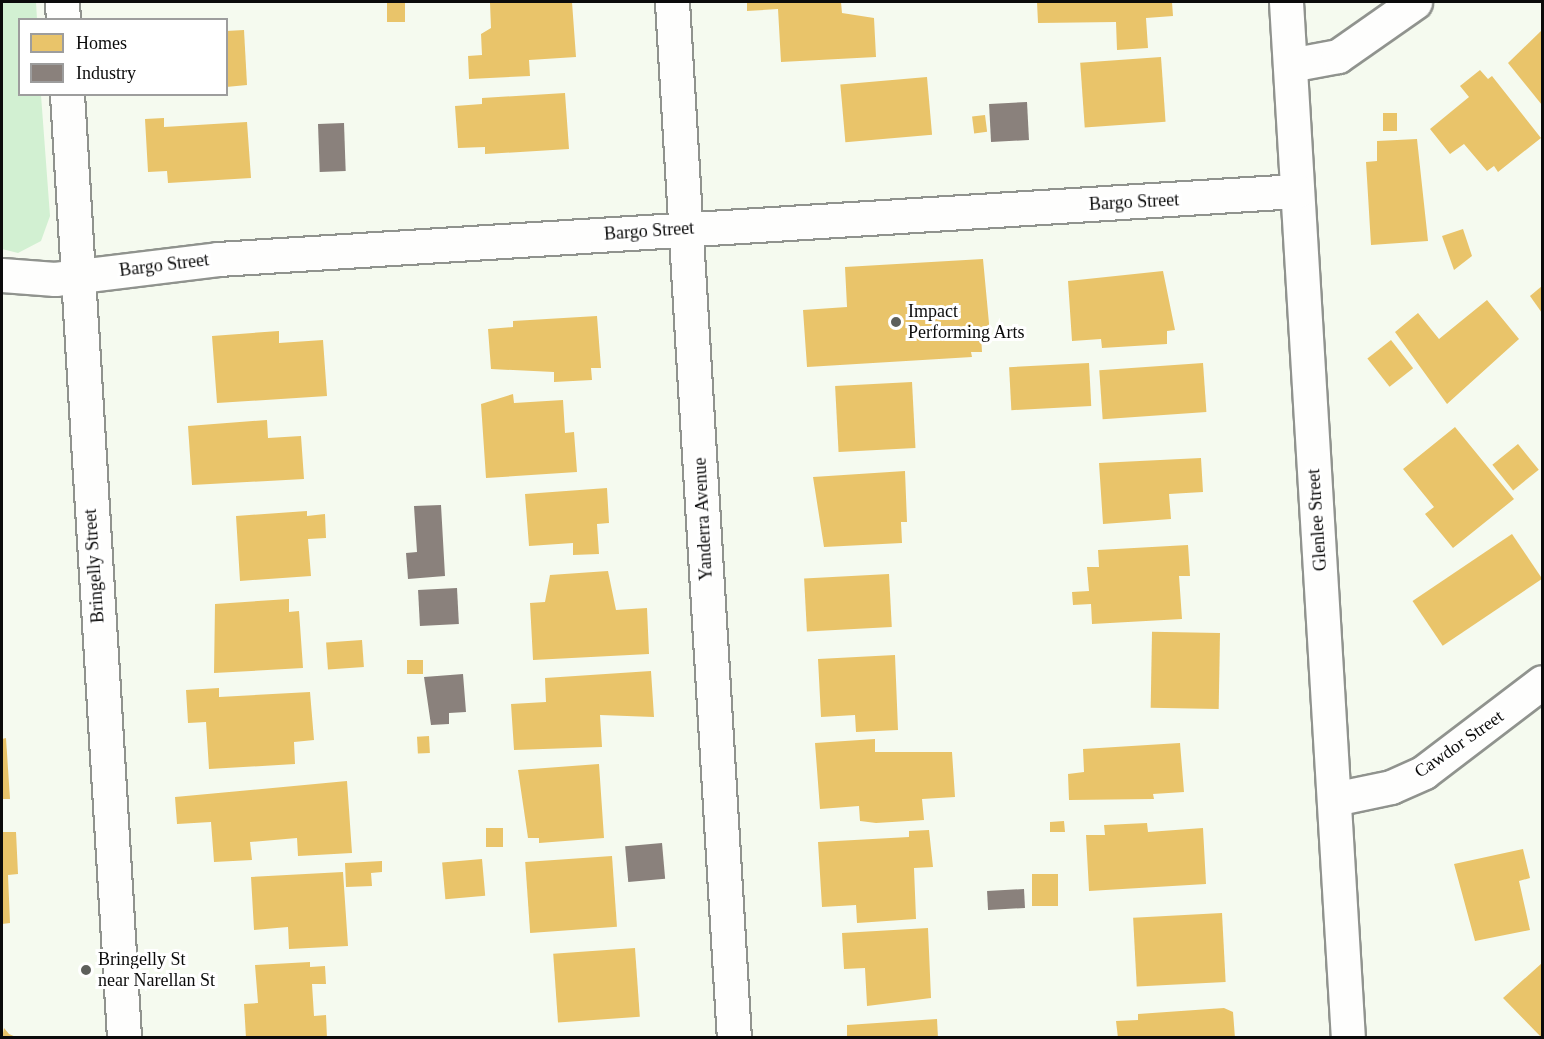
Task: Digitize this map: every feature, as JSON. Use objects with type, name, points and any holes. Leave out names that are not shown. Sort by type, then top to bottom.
[{"type":"street","points":[[62,2],[63,18]]},
{"type":"street","name":"Yanderra Avenue","points":[[672,2],[734,1038]]},
{"type":"street","name":"Glenlee Street","points":[[1286,2],[1348,1038]]},
{"type":"street","points":[[1290,64],[1338,56],[1415,2]]},
{"type":"street","name":"Bringelly Street","points":[[67,96],[124,1038]]},
{"type":"street","name":"Bargo Street","points":[[2,275],[29,281],[218,259],[1297,191]]},
{"type":"street","name":"Cawdor Street","points":[[1334,799],[1391,787],[1424,772],[1542,682]]},
{"type":"green space","points":[[2,2],[36,2],[37,18],[18,18],[18,96],[41,96],[50,216],[41,241],[18,253],[2,249]]},
{"type":"building: Homes","points":[[572,2],[576,57],[529,60],[530,76],[469,79],[468,56],[482,55],[481,34],[491,28],[490,3]]},
{"type":"building: Homes","points":[[747,2],[841,2],[842,13],[874,18],[876,57],[781,62],[778,9],[747,11]]},
{"type":"building: Homes","points":[[1037,2],[1172,2],[1173,16],[1146,18],[1148,48],[1117,50],[1116,22],[1038,23]]},
{"type":"building: Homes","points":[[387,3],[405,3],[405,22],[387,22]]},
{"type":"building: Homes","points":[[244,30],[247,85],[228,87],[228,31]]},
{"type":"building: Homes","points":[[1542,30],[1542,105],[1508,63]]},
{"type":"building: Homes","points":[[1161,57],[1166,122],[1085,127],[1080,63]]},
{"type":"building: Homes","points":[[1480,70],[1488,79],[1492,76],[1541,138],[1498,172],[1494,166],[1487,171],[1464,144],[1450,154],[1430,129],[1469,97],[1460,86]]},
{"type":"building: Homes","points":[[927,77],[932,135],[845,142],[840,85]]},
{"type":"building: Homes","points":[[565,93],[569,149],[485,154],[485,147],[458,148],[455,106],[482,104],[482,98]]},
{"type":"building: Homes","points":[[1383,113],[1397,113],[1397,131],[1383,131]]},
{"type":"building: Homes","points":[[985,115],[987,132],[974,133],[972,117]]},
{"type":"building: Homes","points":[[164,118],[164,127],[247,122],[251,178],[168,183],[167,171],[148,172],[145,119]]},
{"type":"building: Homes","points":[[1417,139],[1428,241],[1371,245],[1366,162],[1377,161],[1377,141]]},
{"type":"building: Homes","points":[[1463,229],[1472,256],[1454,270],[1442,236]]},
{"type":"building: Homes","name":"Impact Performing Arts","points":[[983,259],[990,334],[981,335],[982,352],[971,352],[972,357],[807,367],[803,310],[847,307],[845,267]]},
{"type":"building: Homes","points":[[1163,271],[1175,330],[1167,331],[1167,344],[1102,348],[1101,339],[1072,341],[1068,281]]},
{"type":"building: Homes","points":[[1542,286],[1542,313],[1530,296]]},
{"type":"building: Homes","points":[[1487,300],[1519,339],[1447,404],[1395,332],[1418,313],[1439,339]]},
{"type":"building: Homes","points":[[597,316],[601,368],[591,368],[592,380],[554,382],[554,372],[491,369],[488,329],[513,327],[513,321]]},
{"type":"building: Homes","points":[[279,331],[279,343],[323,340],[327,396],[217,403],[212,336]]},
{"type":"building: Homes","points":[[1391,340],[1413,368],[1390,387],[1367,358]]},
{"type":"building: Homes","points":[[1089,363],[1091,406],[1011,410],[1009,367]]},
{"type":"building: Homes","points":[[1203,363],[1206,412],[1103,419],[1099,370]]},
{"type":"building: Homes","points":[[912,382],[915,448],[839,452],[835,386]]},
{"type":"building: Homes","points":[[513,394],[514,403],[563,400],[565,433],[574,432],[577,472],[486,478],[481,404]]},
{"type":"building: Homes","points":[[267,420],[268,438],[301,436],[304,479],[192,485],[188,426]]},
{"type":"building: Homes","points":[[1455,427],[1514,499],[1453,548],[1425,514],[1434,507],[1403,469]]},
{"type":"building: Homes","points":[[1518,444],[1539,470],[1513,490],[1492,465]]},
{"type":"building: Homes","points":[[1201,458],[1203,492],[1169,494],[1171,519],[1103,524],[1099,463]]},
{"type":"building: Homes","points":[[905,471],[907,522],[901,522],[902,543],[824,547],[813,477]]},
{"type":"building: Homes","points":[[607,488],[609,523],[597,524],[599,554],[573,555],[573,543],[529,546],[525,494]]},
{"type":"building: Homes","points":[[307,511],[307,516],[325,514],[326,538],[308,539],[311,576],[240,581],[236,516]]},
{"type":"building: Homes","points":[[1512,534],[1542,579],[1443,646],[1413,601]]},
{"type":"building: Homes","points":[[1188,545],[1190,576],[1179,576],[1182,619],[1092,624],[1091,604],[1073,605],[1072,592],[1089,591],[1087,567],[1099,567],[1098,550]]},
{"type":"building: Homes","points":[[608,571],[616,610],[647,608],[649,654],[533,660],[530,603],[545,602],[550,575]]},
{"type":"building: Homes","points":[[889,574],[892,627],[807,631],[804,578]]},
{"type":"building: Homes","points":[[289,599],[289,612],[299,611],[303,668],[214,673],[215,604]]},
{"type":"building: Homes","points":[[1152,632],[1220,633],[1219,709],[1151,708]]},
{"type":"building: Homes","points":[[362,640],[364,667],[328,669],[326,643]]},
{"type":"building: Homes","points":[[895,655],[898,730],[856,732],[855,715],[821,717],[818,659]]},
{"type":"building: Homes","points":[[407,660],[423,660],[423,674],[407,674]]},
{"type":"building: Homes","points":[[651,671],[654,717],[600,715],[602,747],[514,750],[511,704],[546,702],[545,678]]},
{"type":"building: Homes","points":[[219,688],[219,697],[310,692],[314,740],[294,742],[295,764],[209,769],[206,722],[188,723],[186,690]]},
{"type":"building: Homes","points":[[429,736],[430,753],[418,754],[417,737]]},
{"type":"building: Homes","points":[[6,738],[10,799],[2,799],[2,739]]},
{"type":"building: Homes","points":[[875,739],[875,752],[952,752],[955,797],[922,799],[924,820],[876,823],[860,821],[859,806],[820,809],[815,743]]},
{"type":"building: Homes","points":[[1180,743],[1184,792],[1153,794],[1154,799],[1069,800],[1068,774],[1084,772],[1083,749]]},
{"type":"building: Homes","points":[[599,764],[604,838],[539,843],[539,838],[528,838],[518,770]]},
{"type":"building: Homes","points":[[347,781],[352,853],[298,856],[297,838],[250,842],[252,860],[214,862],[211,822],[177,824],[175,797]]},
{"type":"building: Homes","points":[[1064,821],[1065,832],[1050,832],[1050,822]]},
{"type":"building: Homes","points":[[1147,823],[1148,832],[1203,828],[1206,884],[1089,891],[1086,835],[1105,835],[1104,825]]},
{"type":"building: Homes","points":[[486,828],[503,828],[503,847],[486,847]]},
{"type":"building: Homes","points":[[929,830],[933,867],[914,868],[916,919],[857,923],[856,905],[822,907],[818,842],[909,837],[909,831]]},
{"type":"building: Homes","points":[[2,832],[16,832],[18,874],[8,875],[10,923],[2,924]]},
{"type":"building: Homes","points":[[1523,849],[1530,878],[1519,881],[1530,930],[1475,941],[1454,864]]},
{"type":"building: Homes","points":[[612,856],[617,927],[530,933],[525,862]]},
{"type":"building: Homes","points":[[482,859],[485,896],[445,899],[442,862]]},
{"type":"building: Homes","points":[[382,861],[382,872],[371,873],[372,886],[346,887],[345,863]]},
{"type":"building: Homes","points":[[343,872],[348,946],[289,949],[288,927],[254,930],[251,877]]},
{"type":"building: Homes","points":[[1032,874],[1058,874],[1058,906],[1032,906]]},
{"type":"building: Homes","points":[[1222,913],[1226,982],[1137,987],[1133,918]]},
{"type":"building: Homes","points":[[928,928],[931,998],[867,1006],[865,968],[844,969],[842,933]]},
{"type":"building: Homes","points":[[635,948],[640,1017],[558,1023],[553,954]]},
{"type":"building: Homes","points":[[310,962],[310,967],[325,966],[326,984],[312,984],[314,1016],[326,1015],[327,1038],[246,1038],[244,1004],[258,1003],[255,965]]},
{"type":"building: Homes","points":[[1542,963],[1542,1038],[1503,998]]},
{"type":"building: Homes","points":[[1224,1008],[1233,1012],[1235,1038],[1118,1038],[1116,1021],[1138,1020],[1138,1014]]},
{"type":"building: Homes","points":[[937,1019],[938,1038],[847,1038],[847,1025]]},
{"type":"building: Homes","points":[[4,1028],[9,1034],[18,1038],[2,1038]]},
{"type":"building: Industry","points":[[1027,102],[1029,140],[991,142],[989,104]]},
{"type":"building: Industry","points":[[344,123],[346,171],[320,172],[318,124]]},
{"type":"building: Industry","points":[[441,505],[445,576],[408,579],[406,553],[417,552],[414,506]]},
{"type":"building: Industry","points":[[457,588],[459,624],[420,626],[418,590]]},
{"type":"building: Industry","points":[[463,674],[466,712],[449,713],[449,724],[431,725],[424,677]]},
{"type":"building: Industry","points":[[662,843],[665,879],[628,882],[625,846]]},
{"type":"building: Industry","points":[[1024,889],[1025,908],[988,910],[987,891]]},
{"type":"place","name":"Impact Performing Arts","points":[[896,322]]},
{"type":"place","name":"Bringelly St near Narellan St","points":[[86,970]]}]
